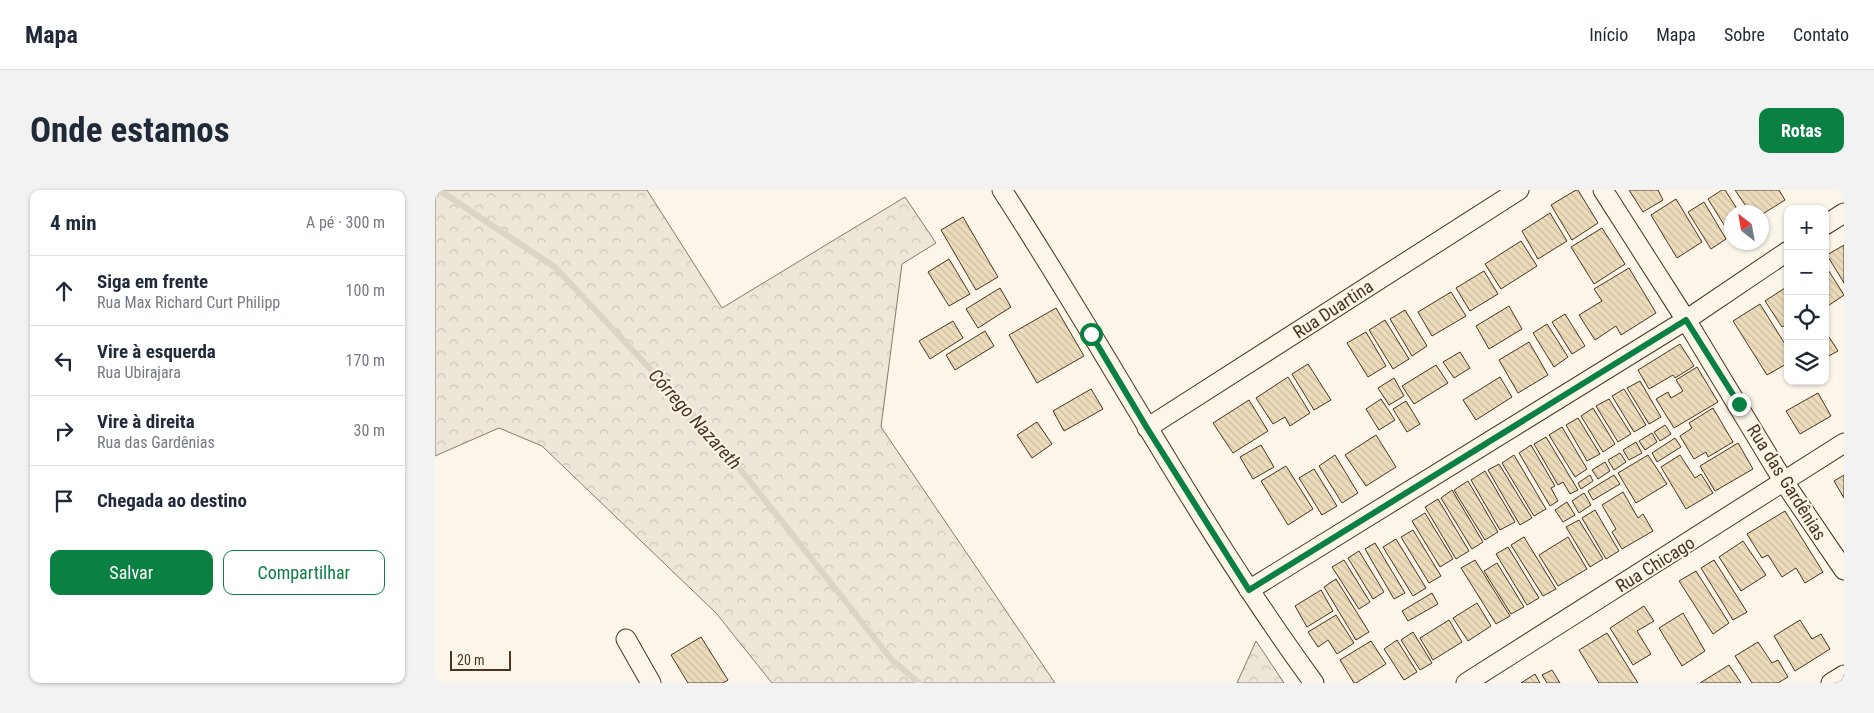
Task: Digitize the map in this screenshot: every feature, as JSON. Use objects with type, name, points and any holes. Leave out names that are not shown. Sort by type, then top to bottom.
[{"type":"street","name":"Rua Duartina","points":[[1147,428],[1519,190]]},
{"type":"street","name":"Rua das Gardênias","points":[[1603,190],[1686,320],[1784,482],[1844,570]]},
{"type":"street","points":[[1005,191],[1147,428],[1249,590],[1314,683]]},
{"type":"street","points":[[1829,222],[1844,213]]},
{"type":"street","points":[[1249,590],[1686,320],[1784,254]]},
{"type":"street","name":"Rua Chicago","points":[[1465,683],[1844,443]]},
{"type":"street","points":[[626,639],[651,683]]},
{"type":"street","points":[[1831,683],[1844,675]]},
{"type":"green space","points":[[435,190],[647,190],[722,308],[905,197],[936,243],[902,264],[881,427],[1055,683],[772,683],[716,613],[542,446],[499,428],[435,456]]},
{"type":"green space","points":[[1256,641],[1284,683],[1237,683]]},
{"type":"building","points":[[1578,190],[1598,223],[1572,240],[1551,205]]},
{"type":"building","points":[[1629,190],[1658,190],[1663,200],[1643,212]]},
{"type":"building","points":[[1725,190],[1735,205],[1724,205],[1724,225],[1708,199]]},
{"type":"building","points":[[1735,190],[1779,190],[1785,200],[1769,210],[1769,205],[1745,205]]},
{"type":"building","points":[[1676,199],[1702,242],[1677,258],[1651,215]]},
{"type":"building","points":[[1704,202],[1724,236],[1724,240],[1711,249],[1688,212]]},
{"type":"building","points":[[1550,213],[1567,241],[1538,259],[1522,231]]},
{"type":"building","points":[[963,217],[998,277],[976,290],[941,230]]},
{"type":"building","points":[[1602,228],[1625,264],[1594,284],[1571,247]]},
{"type":"building","points":[[1521,241],[1537,266],[1501,289],[1485,264]]},
{"type":"building","points":[[1844,245],[1844,283],[1829,258],[1829,254]]},
{"type":"building","points":[[949,259],[970,294],[949,306],[928,272]]},
{"type":"building","points":[[1629,268],[1656,313],[1621,335],[1616,326],[1595,340],[1579,315],[1602,301],[1594,289]]},
{"type":"building","points":[[1484,271],[1498,294],[1470,311],[1456,288]]},
{"type":"building","points":[[1829,271],[1844,295],[1829,305]]},
{"type":"building","points":[[1000,288],[1011,307],[978,328],[966,309]]},
{"type":"building","points":[[1784,289],[1784,326],[1782,327],[1765,301]]},
{"type":"building","points":[[1451,292],[1466,316],[1432,336],[1418,312]]},
{"type":"building","points":[[1760,304],[1784,343],[1784,365],[1767,375],[1733,321]]},
{"type":"building","points":[[1509,306],[1522,329],[1489,349],[1476,326]]},
{"type":"building","points":[[1056,308],[1084,356],[1037,383],[1009,335]]},
{"type":"building","points":[[1405,310],[1427,346],[1412,356],[1390,319]]},
{"type":"building","points":[[1565,314],[1585,346],[1572,354],[1552,322]]},
{"type":"building","points":[[1385,320],[1409,359],[1393,369],[1369,330]]},
{"type":"building","points":[[953,321],[963,338],[930,359],[919,341]]},
{"type":"building","points":[[1547,324],[1568,357],[1554,367],[1533,333]]},
{"type":"building","points":[[985,331],[994,346],[955,370],[946,355]]},
{"type":"building","points":[[1366,332],[1386,366],[1368,377],[1347,343]]},
{"type":"building","points":[[1829,337],[1838,351],[1829,356]]},
{"type":"building","points":[[1529,342],[1548,375],[1518,393],[1499,360]]},
{"type":"building","points":[[1680,344],[1694,366],[1675,378],[1673,375],[1649,389],[1638,370]]},
{"type":"building","points":[[1460,352],[1470,368],[1454,378],[1443,362]]},
{"type":"building","points":[[1308,364],[1331,400],[1314,410],[1292,374]]},
{"type":"building","points":[[1436,365],[1448,383],[1414,404],[1402,386]]},
{"type":"building","points":[[1697,367],[1718,402],[1674,428],[1656,399],[1668,392],[1671,398],[1683,391],[1676,380]]},
{"type":"building","points":[[1288,377],[1310,413],[1290,426],[1285,417],[1273,424],[1256,398]]},
{"type":"building","points":[[1500,377],[1512,397],[1476,420],[1463,400]]},
{"type":"building","points":[[1394,378],[1404,396],[1389,405],[1378,388]]},
{"type":"building","points":[[1640,381],[1661,417],[1649,424],[1627,388]]},
{"type":"building","points":[[1091,389],[1103,409],[1064,431],[1053,411]]},
{"type":"building","points":[[1624,389],[1646,425],[1634,432],[1612,396]]},
{"type":"building","points":[[1818,393],[1831,416],[1800,434],[1786,411]]},
{"type":"building","points":[[1381,399],[1395,420],[1379,430],[1366,409]]},
{"type":"building","points":[[1609,399],[1631,434],[1618,442],[1596,406]]},
{"type":"building","points":[[1249,400],[1268,431],[1233,453],[1213,423]]},
{"type":"building","points":[[1406,401],[1420,424],[1407,432],[1393,409]]},
{"type":"building","points":[[1593,408],[1615,444],[1603,452],[1581,416]]},
{"type":"building","points":[[1713,408],[1733,442],[1708,457],[1706,452],[1694,459],[1680,436],[1692,428],[1689,423]]},
{"type":"building","points":[[1578,418],[1600,454],[1587,461],[1566,425]]},
{"type":"building","points":[[1037,422],[1052,444],[1032,458],[1017,435]]},
{"type":"building","points":[[1665,425],[1671,434],[1660,441],[1654,432]]},
{"type":"building","points":[[1562,427],[1587,469],[1575,477],[1549,435]]},
{"type":"building","points":[[1652,433],[1657,442],[1645,450],[1639,441]]},
{"type":"building","points":[[1376,435],[1396,467],[1366,486],[1345,455]]},
{"type":"building","points":[[1546,437],[1578,490],[1570,494],[1563,482],[1558,485],[1534,444]]},
{"type":"building","points":[[1675,438],[1681,447],[1657,462],[1652,453]]},
{"type":"building","points":[[1636,442],[1642,453],[1629,460],[1623,450]]},
{"type":"building","points":[[1738,443],[1753,469],[1715,491],[1700,466]]},
{"type":"building","points":[[1261,445],[1274,467],[1253,479],[1240,457]]},
{"type":"building","points":[[1531,445],[1555,486],[1551,488],[1558,501],[1550,506],[1519,453]]},
{"type":"building","points":[[1620,453],[1626,462],[1614,470],[1608,460]]},
{"type":"building","points":[[1335,455],[1358,493],[1342,503],[1319,466]]},
{"type":"building","points":[[1514,455],[1546,509],[1534,516],[1502,463]]},
{"type":"building","points":[[1648,455],[1667,484],[1636,503],[1618,473]]},
{"type":"building","points":[[1680,455],[1695,478],[1701,474],[1713,493],[1686,509],[1661,467]]},
{"type":"building","points":[[1605,462],[1610,471],[1598,479],[1592,470]]},
{"type":"building","points":[[1499,464],[1532,518],[1520,525],[1488,470]]},
{"type":"building","points":[[1286,466],[1313,509],[1288,525],[1261,481]]},
{"type":"building","points":[[1314,469],[1337,506],[1322,515],[1299,478]]},
{"type":"building","points":[[1485,471],[1515,522],[1500,530],[1471,480]]},
{"type":"building","points":[[1590,475],[1593,481],[1581,489],[1578,483]]},
{"type":"building","points":[[1614,475],[1620,484],[1593,500],[1588,491]]},
{"type":"building","points":[[1844,475],[1844,498],[1834,481]]},
{"type":"building","points":[[1468,481],[1498,532],[1485,540],[1454,490]]},
{"type":"building","points":[[1452,490],[1483,542],[1472,549],[1441,498]]},
{"type":"building","points":[[1623,492],[1638,518],[1643,514],[1653,531],[1622,549],[1612,532],[1616,529],[1602,505]]},
{"type":"building","points":[[1584,493],[1591,505],[1579,513],[1572,501]]},
{"type":"building","points":[[1438,499],[1469,551],[1456,559],[1425,507]]},
{"type":"building","points":[[1567,502],[1575,515],[1563,522],[1555,510]]},
{"type":"building","points":[[1595,510],[1619,551],[1606,559],[1582,518]]},
{"type":"building","points":[[1785,511],[1823,572],[1805,583],[1796,568],[1782,577],[1768,555],[1762,558],[1747,534]]},
{"type":"building","points":[[1425,513],[1453,559],[1440,567],[1412,521]]},
{"type":"building","points":[[1579,520],[1603,559],[1590,567],[1566,527]]},
{"type":"building","points":[[1413,530],[1441,576],[1429,583],[1401,537]]},
{"type":"building","points":[[1524,537],[1556,589],[1543,596],[1511,545]]},
{"type":"building","points":[[1568,537],[1587,569],[1558,586],[1539,555]]},
{"type":"building","points":[[1396,539],[1426,588],[1413,596],[1383,547]]},
{"type":"building","points":[[1743,541],[1766,575],[1741,591],[1719,557]]},
{"type":"building","points":[[1375,543],[1405,593],[1394,599],[1365,549]]},
{"type":"building","points":[[1508,547],[1539,598],[1527,605],[1496,554]]},
{"type":"building","points":[[1359,551],[1384,592],[1373,599],[1348,558]]},
{"type":"building","points":[[1344,560],[1370,602],[1359,609],[1332,567]]},
{"type":"building","points":[[1475,560],[1510,616],[1496,624],[1461,568]]},
{"type":"building","points":[[1714,560],[1747,612],[1733,620],[1701,568]]},
{"type":"building","points":[[1497,563],[1524,607],[1511,614],[1484,571]]},
{"type":"building","points":[[1696,571],[1729,623],[1713,634],[1679,581]]},
{"type":"building","points":[[1336,579],[1369,632],[1356,640],[1324,587]]},
{"type":"building","points":[[1321,590],[1333,611],[1307,627],[1295,606]]},
{"type":"building","points":[[1432,593],[1438,604],[1408,621],[1402,611]]},
{"type":"building","points":[[1477,603],[1491,626],[1468,641],[1453,618]]},
{"type":"building","points":[[1644,606],[1654,621],[1637,631],[1651,654],[1633,665],[1610,628]]},
{"type":"building","points":[[1683,613],[1705,651],[1682,666],[1659,628]]},
{"type":"building","points":[[1336,615],[1354,643],[1337,654],[1328,640],[1318,647],[1308,632]]},
{"type":"building","points":[[1449,620],[1462,642],[1433,660],[1420,638]]},
{"type":"building","points":[[1800,620],[1812,639],[1821,634],[1830,649],[1795,671],[1774,636]]},
{"type":"building","points":[[1413,632],[1432,663],[1420,670],[1401,640]]},
{"type":"building","points":[[1607,633],[1638,683],[1599,683],[1579,650]]},
{"type":"building","points":[[701,637],[728,680],[723,683],[688,683],[671,655]]},
{"type":"building","points":[[1397,640],[1417,672],[1404,680],[1384,649]]},
{"type":"building","points":[[1371,641],[1386,664],[1354,683],[1340,660]]},
{"type":"building","points":[[1758,642],[1772,663],[1778,660],[1788,677],[1778,683],[1752,683],[1735,656]]},
{"type":"building","points":[[1729,665],[1741,683],[1700,683]]},
{"type":"building","points":[[1552,670],[1560,683],[1547,683],[1542,675]]},
{"type":"building","points":[[1535,674],[1540,683],[1521,683]]},
{"type":"waterway","name":"Córrego Nazareth","points":[[439,190],[556,268],[721,445],[892,660],[919,683]]},
{"type":"route","points":[[1091,334],[1147,428],[1249,590],[1686,320],[1739,404]]}]
